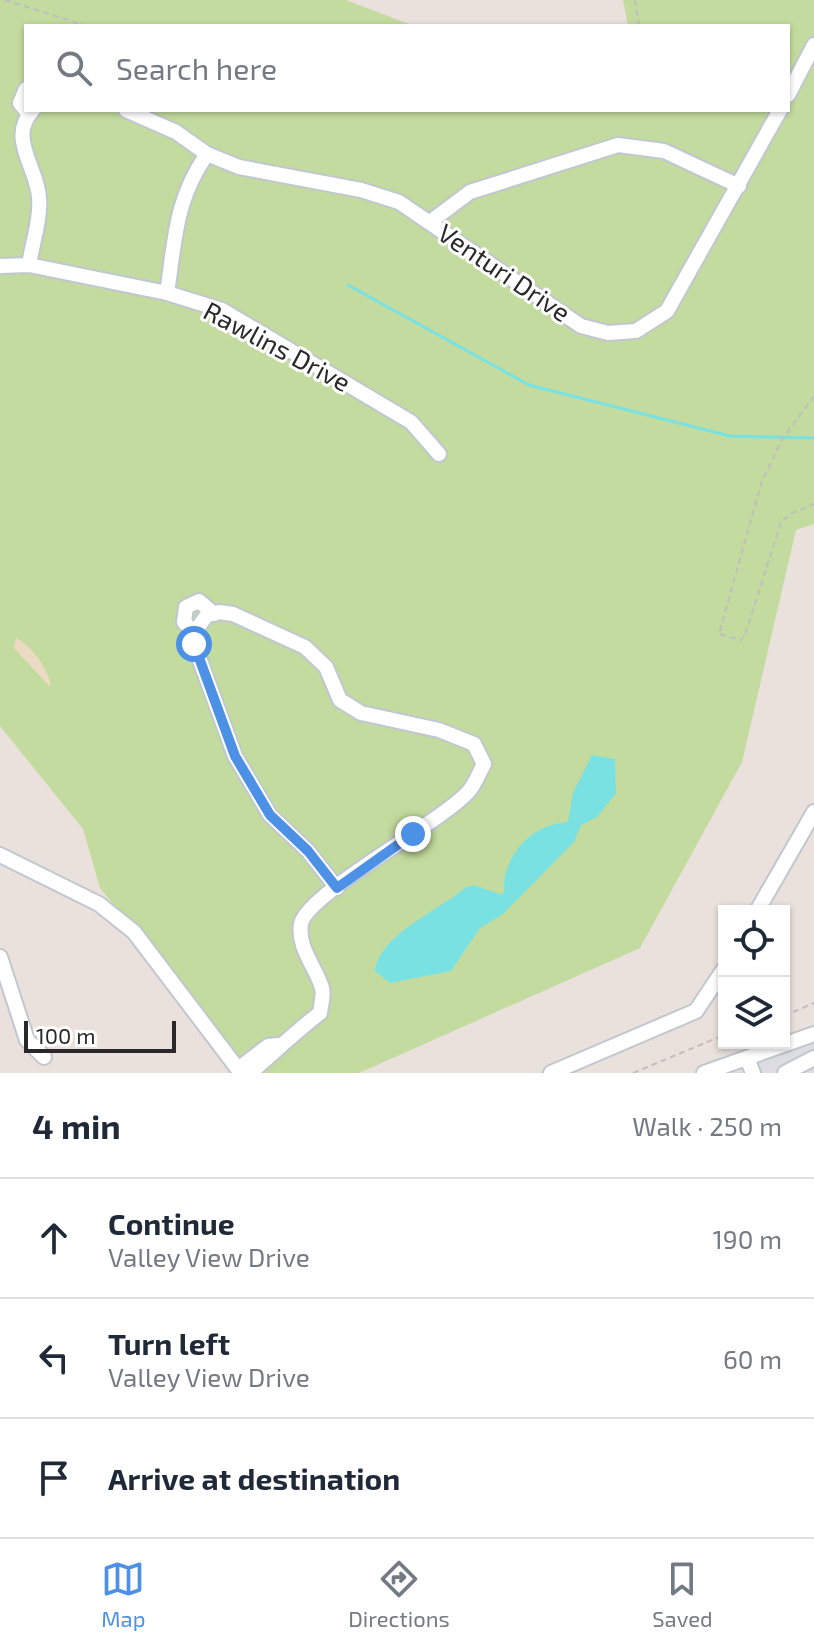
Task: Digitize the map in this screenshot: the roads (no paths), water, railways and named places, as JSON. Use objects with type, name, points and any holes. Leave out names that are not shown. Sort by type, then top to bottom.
[{"type":"street","points":[[790,91],[814,45]]},
{"type":"street","points":[[29,265],[39,199],[23,149],[22,128],[31,112]]},
{"type":"street","name":"Venturi Drive","points":[[131,112],[176,132],[207,154],[265,174],[382,195],[430,222],[581,326],[620,333],[647,326],[667,311],[779,112]]},
{"type":"street","points":[[430,222],[444,208],[470,192],[618,145],[664,151],[739,186]]},
{"type":"street","points":[[167,293],[179,210],[188,181],[207,154]]},
{"type":"street","name":"Rawlins Drive","points":[[0,266],[29,265],[167,293],[222,310],[411,422],[439,454]]},
{"type":"street","points":[[194,633],[184,622],[186,607],[199,601],[214,614]]},
{"type":"street","points":[[0,855],[99,904],[134,932],[243,1072],[268,1046],[278,1045],[320,1013],[323,990],[305,952],[301,925],[308,909],[337,888],[470,791],[484,764],[474,744],[439,730],[361,713],[340,700],[326,667],[305,647],[233,614],[207,615],[194,633],[194,644],[235,756],[270,815],[308,851],[337,888]]},
{"type":"street","points":[[760,905],[814,812]]},
{"type":"street","points":[[0,957],[27,1040],[44,1057]]},
{"type":"street","points":[[558,1072],[580,1068],[696,1011],[719,977]]},
{"type":"street","points":[[705,1073],[814,1034]]},
{"type":"street","points":[[747,1058],[753,1073]]},
{"type":"street","points":[[792,1072],[814,1058]]},
{"type":"water","points":[[592,755],[615,759],[616,793],[597,817],[581,825],[574,842],[503,914],[480,928],[451,971],[390,983],[375,971],[379,958],[398,935],[465,888],[474,885],[502,895],[509,865],[520,846],[546,827],[568,822],[573,793]]},
{"type":"waterway","points":[[348,285],[529,385],[730,436],[814,438]]}]
